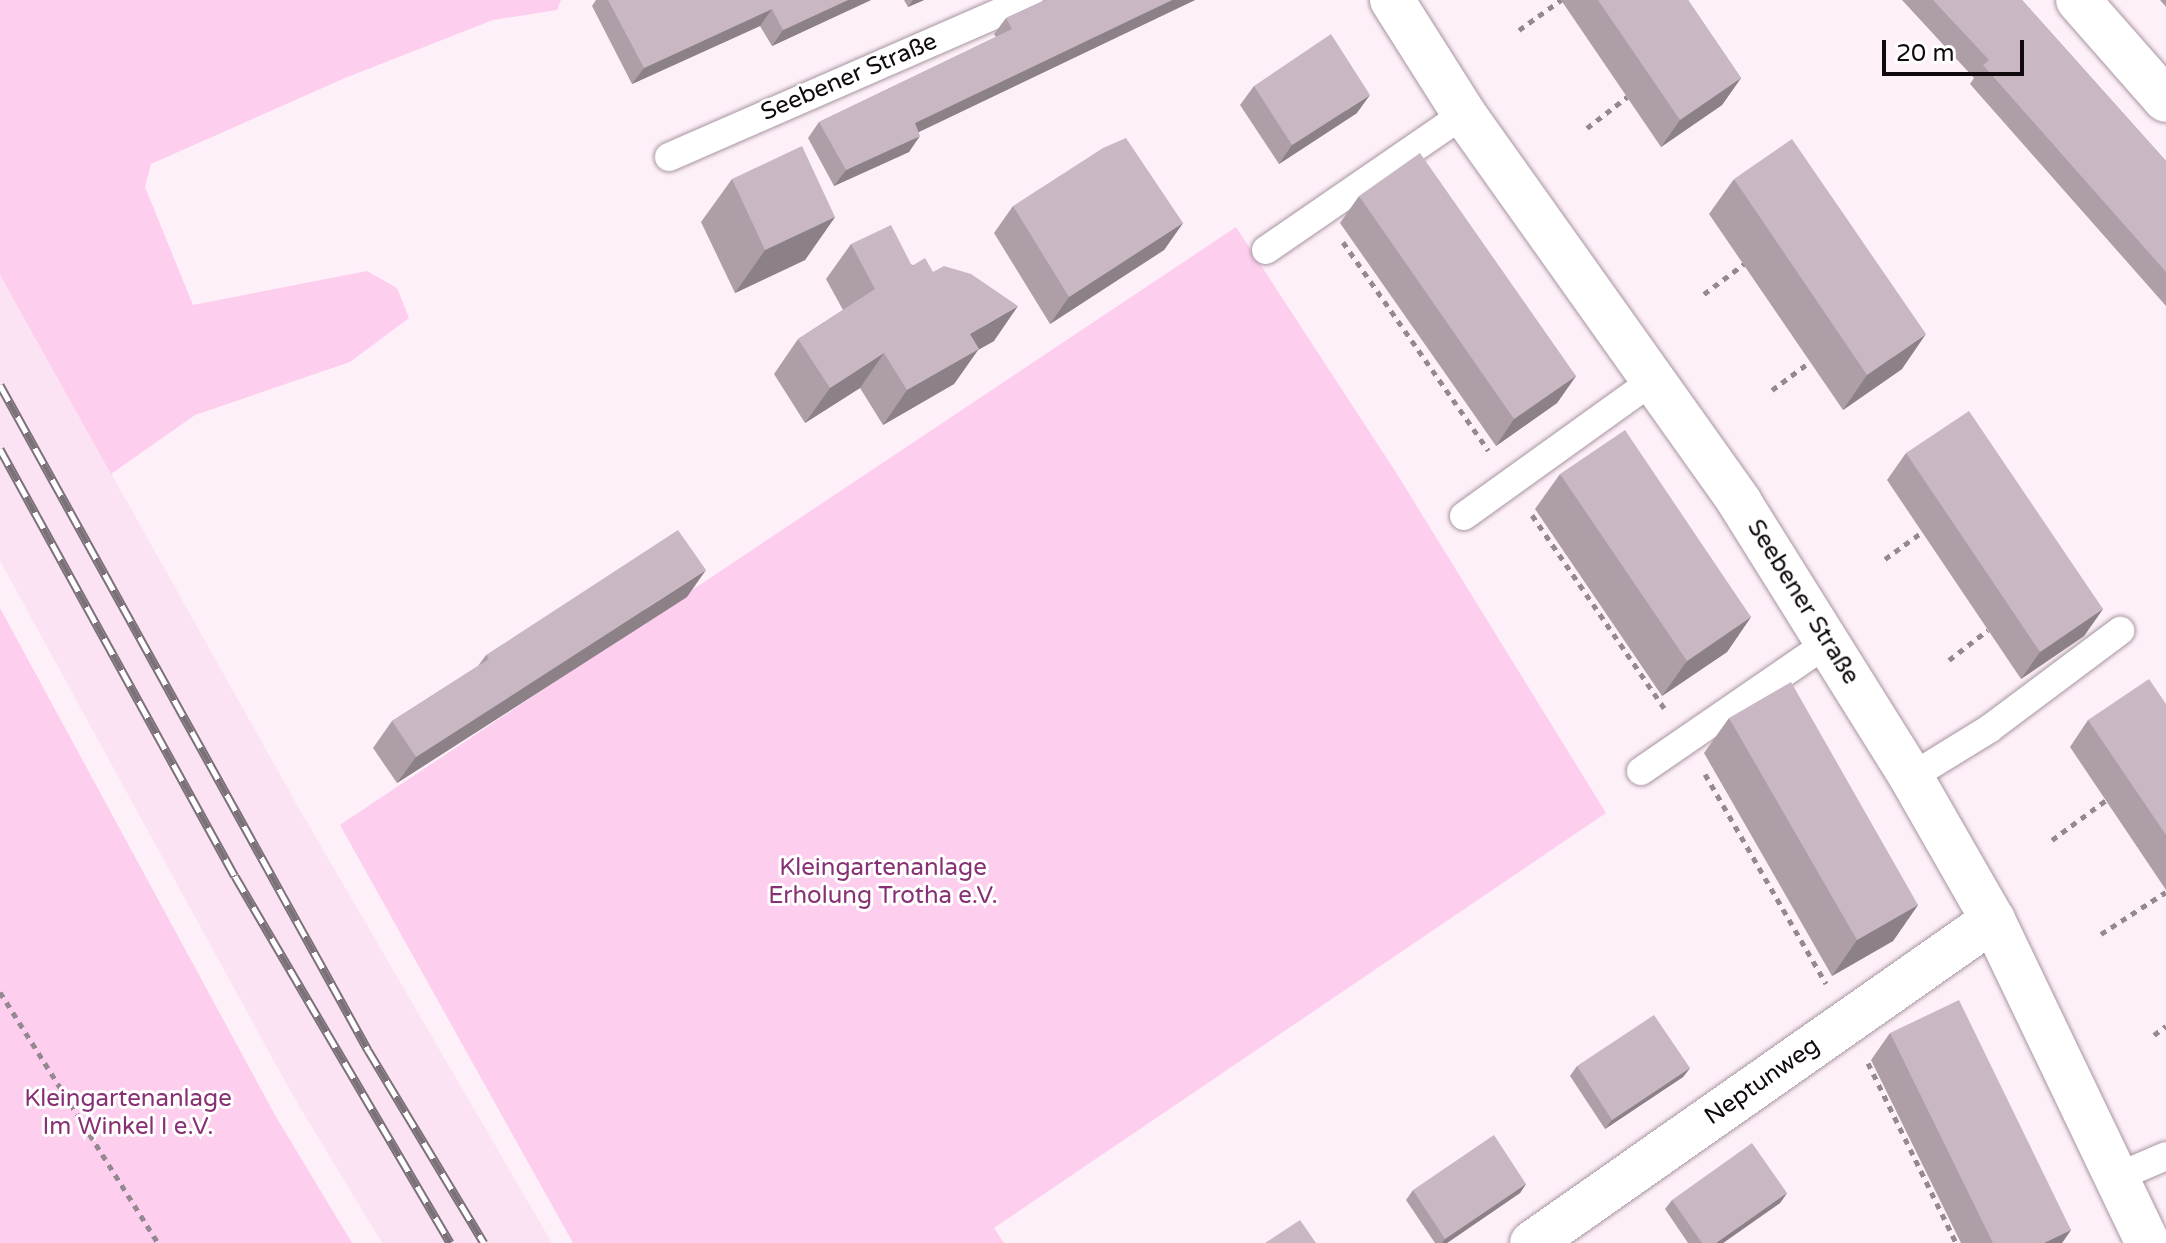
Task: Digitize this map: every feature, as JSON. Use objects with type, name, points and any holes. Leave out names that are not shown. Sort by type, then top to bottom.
[{"type":"street","name":"Seebener Straße","points":[[1392,0],[1464,114],[1653,380],[1829,642],[1993,920],[2148,1243]]},
{"type":"street","points":[[2078,0],[2166,100]]},
{"type":"street","name":"Neptunweg","points":[[1532,1243],[1993,920]]},
{"type":"lane","name":"Seebener Straße","points":[[669,157],[1029,0]]},
{"type":"lane","points":[[1266,250],[1464,114]]},
{"type":"lane","points":[[1464,516],[1653,380]]},
{"type":"lane","points":[[1911,777],[1989,729],[2120,631]]},
{"type":"lane","points":[[1641,771],[1829,642]]},
{"type":"lane","points":[[2117,1177],[2166,1156]]},
{"type":"path","points":[[1519,30],[1561,0]]},
{"type":"path","points":[[1587,128],[1627,97]]},
{"type":"path","points":[[1704,294],[1744,264]]},
{"type":"path","points":[[1772,390],[1810,362]]},
{"type":"path","points":[[1885,559],[1922,532]]},
{"type":"path","points":[[1949,660],[1988,630]]},
{"type":"path","points":[[2052,840],[2106,800]]},
{"type":"path","points":[[2101,934],[2166,892]]},
{"type":"path","points":[[0,992],[158,1243]]},
{"type":"path","points":[[2154,1035],[2166,1026]]},
{"type":"shaded area","points":[[0,275],[296,803],[552,1243],[382,1243],[293,1096],[0,561]]},
{"type":"green space","points":[[0,0],[561,0],[557,10],[493,20],[345,78],[151,164],[145,187],[193,305],[367,271],[397,288],[409,318],[350,362],[195,415],[111,474],[0,275]]},
{"type":"green space","name":"Kleingartenanlage Erholung Trotha e.V.","points":[[1236,227],[1397,474],[1606,813],[994,1228],[1004,1243],[573,1243],[340,825]]},
{"type":"green space","name":"Kleingartenanlage Im Winkel I e.V.","points":[[0,608],[275,1115],[352,1243],[0,1243]]},
{"type":"building","points":[[608,0],[848,0],[783,30],[772,9],[644,68]]},
{"type":"building","points":[[1046,0],[1172,0],[915,123],[920,136],[846,170],[819,122],[1012,29],[1006,18]]},
{"type":"building","points":[[1598,0],[1688,0],[1741,78],[1680,120]]},
{"type":"building","points":[[1933,0],[2022,0],[2166,161],[2166,272],[1983,65],[1989,60]]},
{"type":"building","points":[[1331,34],[1370,95],[1292,145],[1254,86]]},
{"type":"building","points":[[1126,138],[1183,223],[1069,297],[1013,206],[1103,148]]},
{"type":"building","points":[[1792,139],[1926,334],[1867,375],[1734,179]]},
{"type":"building","points":[[802,146],[835,217],[765,250],[732,179]]},
{"type":"building","points":[[1420,153],[1576,376],[1514,419],[1359,196]]},
{"type":"building","points":[[891,225],[912,266],[925,258],[933,272],[944,266],[971,274],[1018,306],[970,334],[979,349],[907,390],[884,353],[830,388],[798,339],[875,289],[851,244]]},
{"type":"building","points":[[1969,411],[2103,609],[2040,652],[1906,453]]},
{"type":"building","points":[[1625,430],[1751,617],[1687,661],[1560,474]]},
{"type":"building","points":[[678,530],[706,570],[416,757],[392,721],[489,659],[486,655]]},
{"type":"building","points":[[2149,679],[2166,704],[2166,835],[2088,720]]},
{"type":"building","points":[[1791,682],[1918,905],[1857,940],[1729,718]]},
{"type":"building","points":[[1959,1000],[2071,1230],[2044,1243],[1993,1243],[1890,1033]]},
{"type":"building","points":[[1654,1015],[1690,1068],[1612,1120],[1577,1066]]},
{"type":"building","points":[[1494,1135],[1526,1184],[1445,1239],[1413,1190]]},
{"type":"building","points":[[1752,1143],[1787,1193],[1716,1243],[1702,1243],[1672,1200]]},
{"type":"building","points":[[1300,1220],[1316,1243],[1265,1243]]},
{"type":"railway","points":[[0,385],[368,1050],[484,1243]]},
{"type":"railway","points":[[0,449],[235,876],[450,1243]]}]
